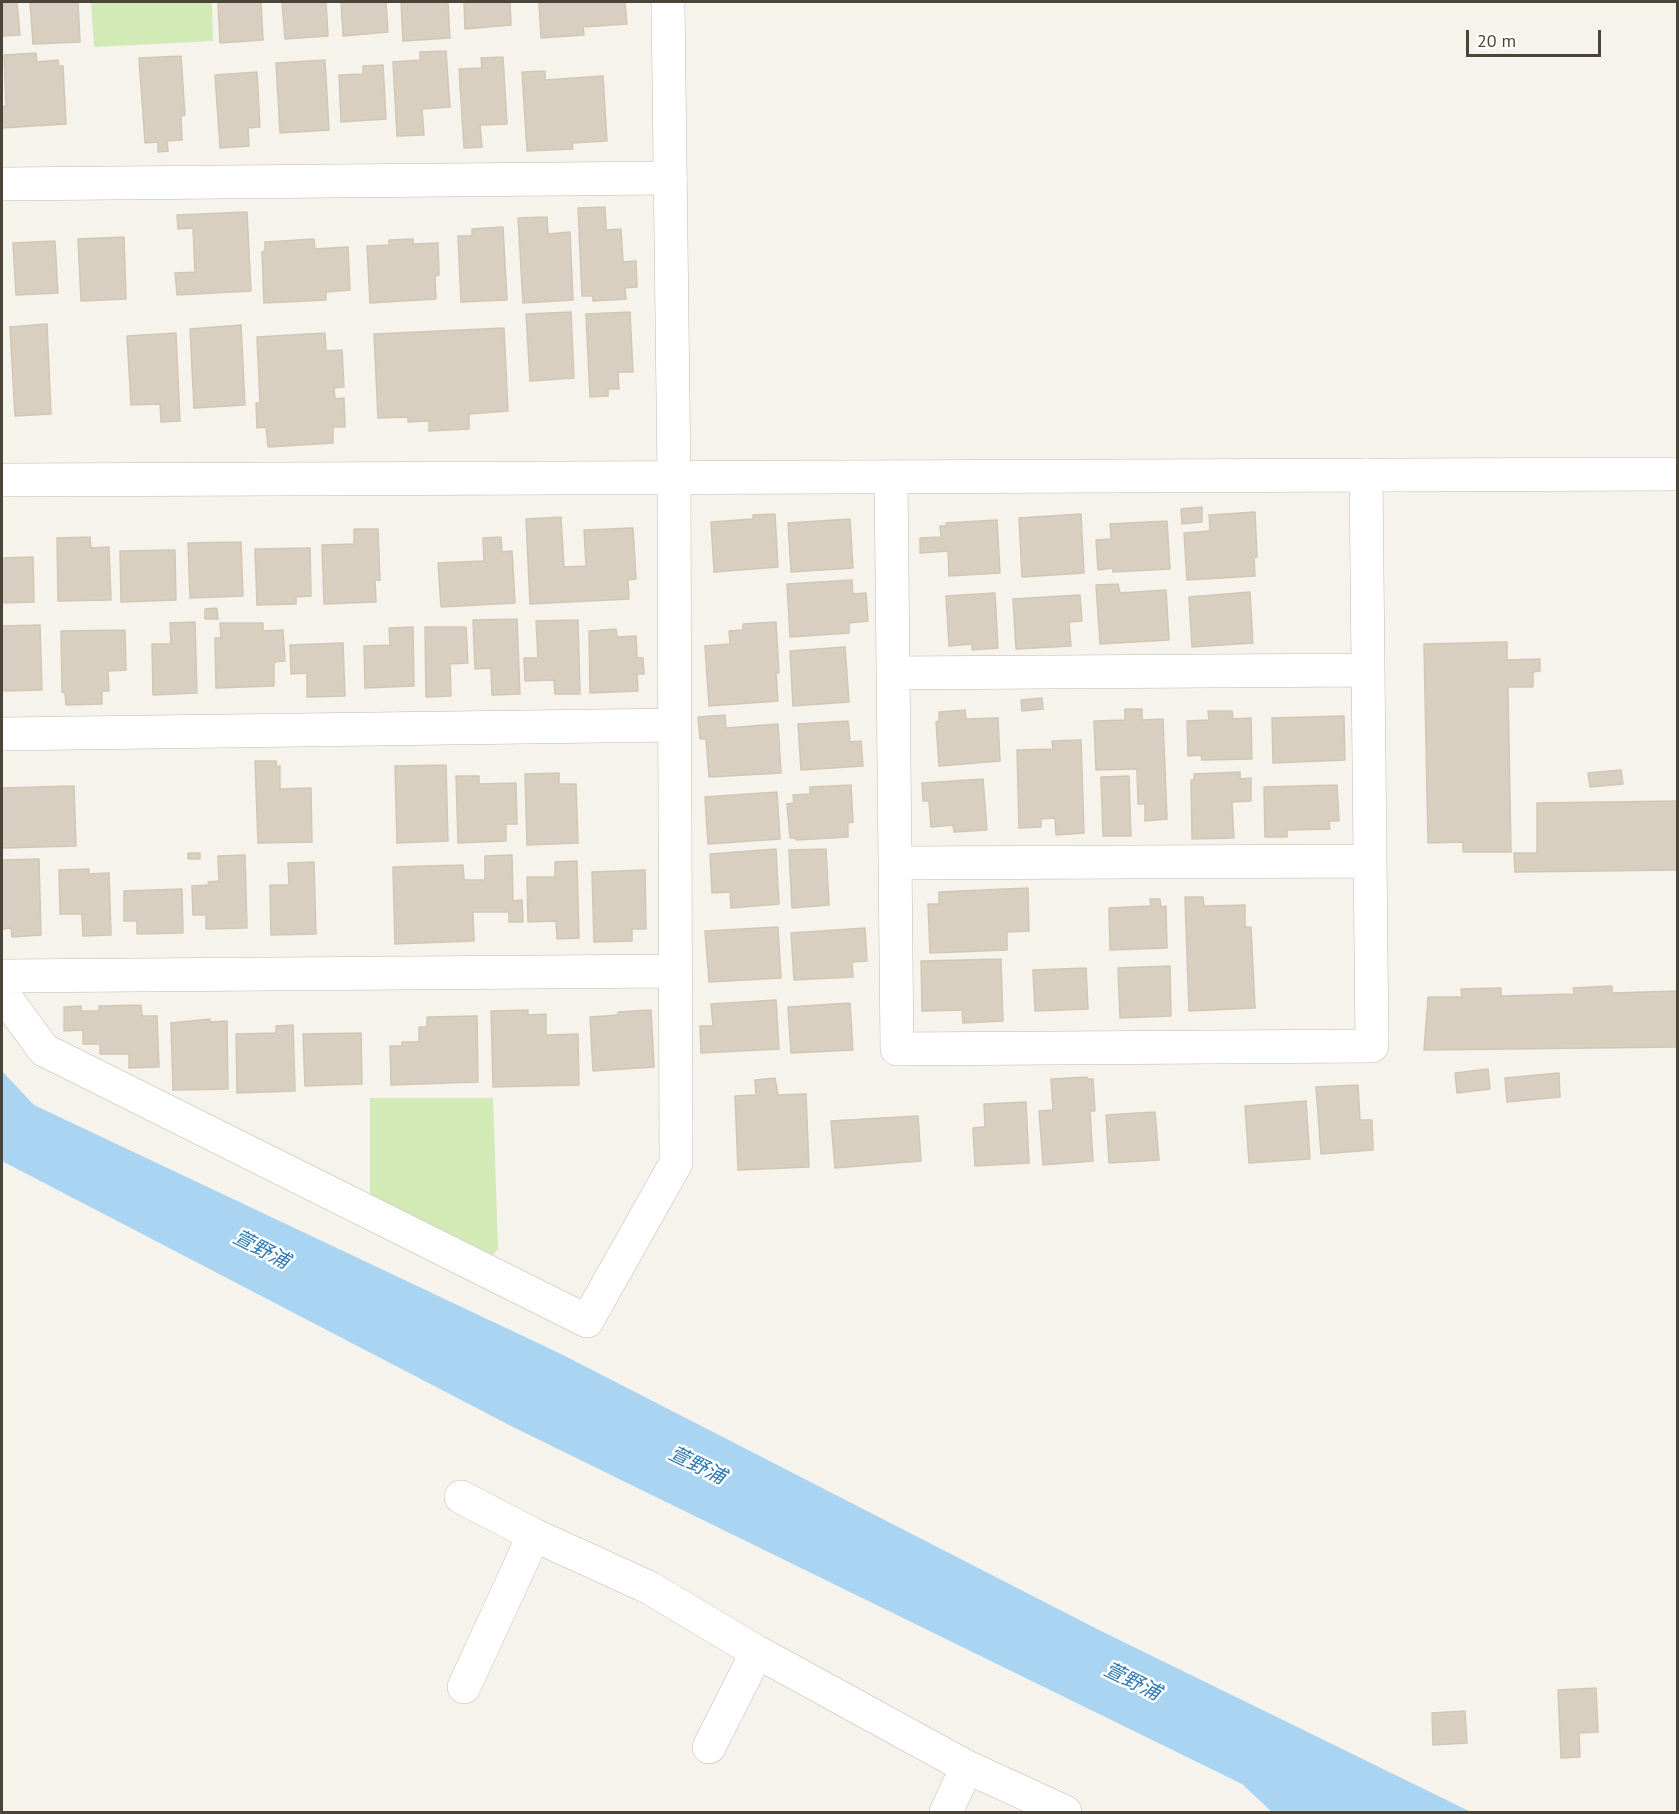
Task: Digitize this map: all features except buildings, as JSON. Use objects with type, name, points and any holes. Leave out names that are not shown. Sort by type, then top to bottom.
[{"type":"street","points":[[2,993],[44,1050],[587,1321],[676,1163],[674,477],[668,2]]},
{"type":"street","points":[[2,184],[670,178]]},
{"type":"street","points":[[2,480],[1677,474]]},
{"type":"street","points":[[891,477],[897,1049],[1372,1046],[1366,475]]},
{"type":"street","points":[[893,673],[1368,670]]},
{"type":"street","points":[[2,734],[675,725]]},
{"type":"street","points":[[895,863],[1369,861]]},
{"type":"street","points":[[2,976],[676,971]]},
{"type":"street","points":[[461,1497],[534,1535],[650,1588],[757,1652],[967,1767],[1065,1812]]},
{"type":"street","points":[[464,1687],[534,1535]]},
{"type":"street","points":[[709,1747],[757,1652]]},
{"type":"street","points":[[946,1812],[967,1767]]},
{"type":"green space","points":[[91,2],[212,2],[213,41],[94,47]]},
{"type":"green space","points":[[370,1098],[493,1098],[498,1249],[491,1257],[370,1194]]},
{"type":"water","name":"萱野浦","points":[[2,1071],[34,1105],[559,1353],[1101,1631],[1471,1812],[1272,1812],[1242,1784],[513,1427],[2,1161]]}]
